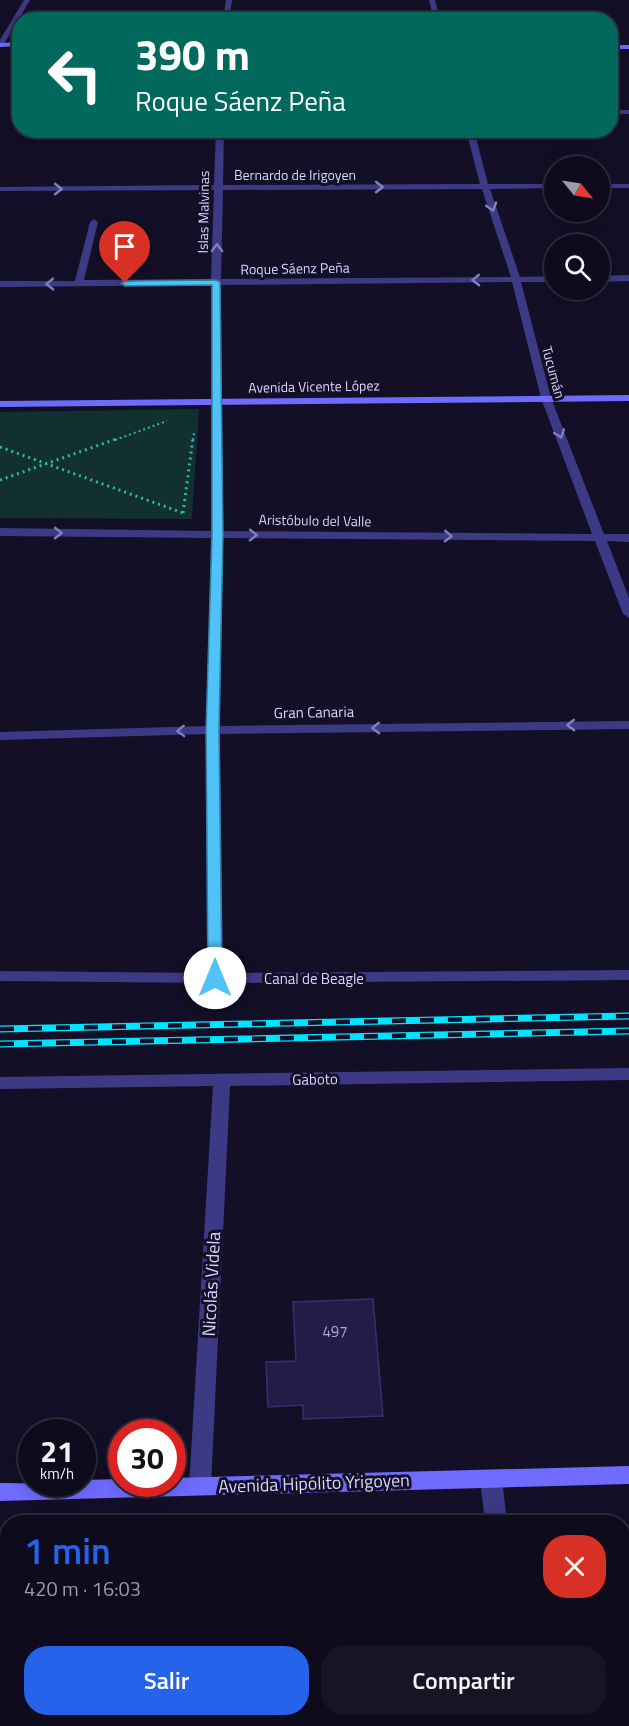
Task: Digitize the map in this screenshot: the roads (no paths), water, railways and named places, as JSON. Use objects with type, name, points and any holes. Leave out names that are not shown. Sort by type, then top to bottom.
[{"type":"main road","name":"Avenida Vicente López","points":[[0,404],[629,398]]},
{"type":"main road","name":"Avenida Hipólito Yrigoyen","points":[[0,1492],[629,1475]]},
{"type":"street","points":[[0,46],[12,26]]},
{"type":"street","name":"Islas Malvinas","points":[[215,978],[213,730],[217,534],[216,282],[220,138]]},
{"type":"street","name":"Tucumán","points":[[472,138],[485,187],[516,279],[546,398],[629,614]]},
{"type":"street","name":"Bernardo de Irigoyen","points":[[0,189],[544,186]]},
{"type":"street","points":[[610,186],[629,186]]},
{"type":"street","points":[[79,284],[94,222]]},
{"type":"street","points":[[610,279],[629,278]]},
{"type":"street","name":"Roque Sáenz Peña","points":[[0,284],[544,279]]},
{"type":"street","name":"Aristóbulo del Valle","points":[[0,532],[629,538]]},
{"type":"street","name":"Gran Canaria","points":[[0,736],[213,730],[629,725]]},
{"type":"street","name":"Canal de Beagle","points":[[0,976],[215,978],[629,975]]},
{"type":"street","name":"Gaboto","points":[[0,1083],[629,1074]]},
{"type":"street","name":"Nicolás Videla","points":[[200,1486],[222,1081]]},
{"type":"street","points":[[491,1479],[495,1515]]},
{"type":"railway","points":[[0,1029],[629,1016]]},
{"type":"railway","points":[[0,1044],[629,1031]]}]
